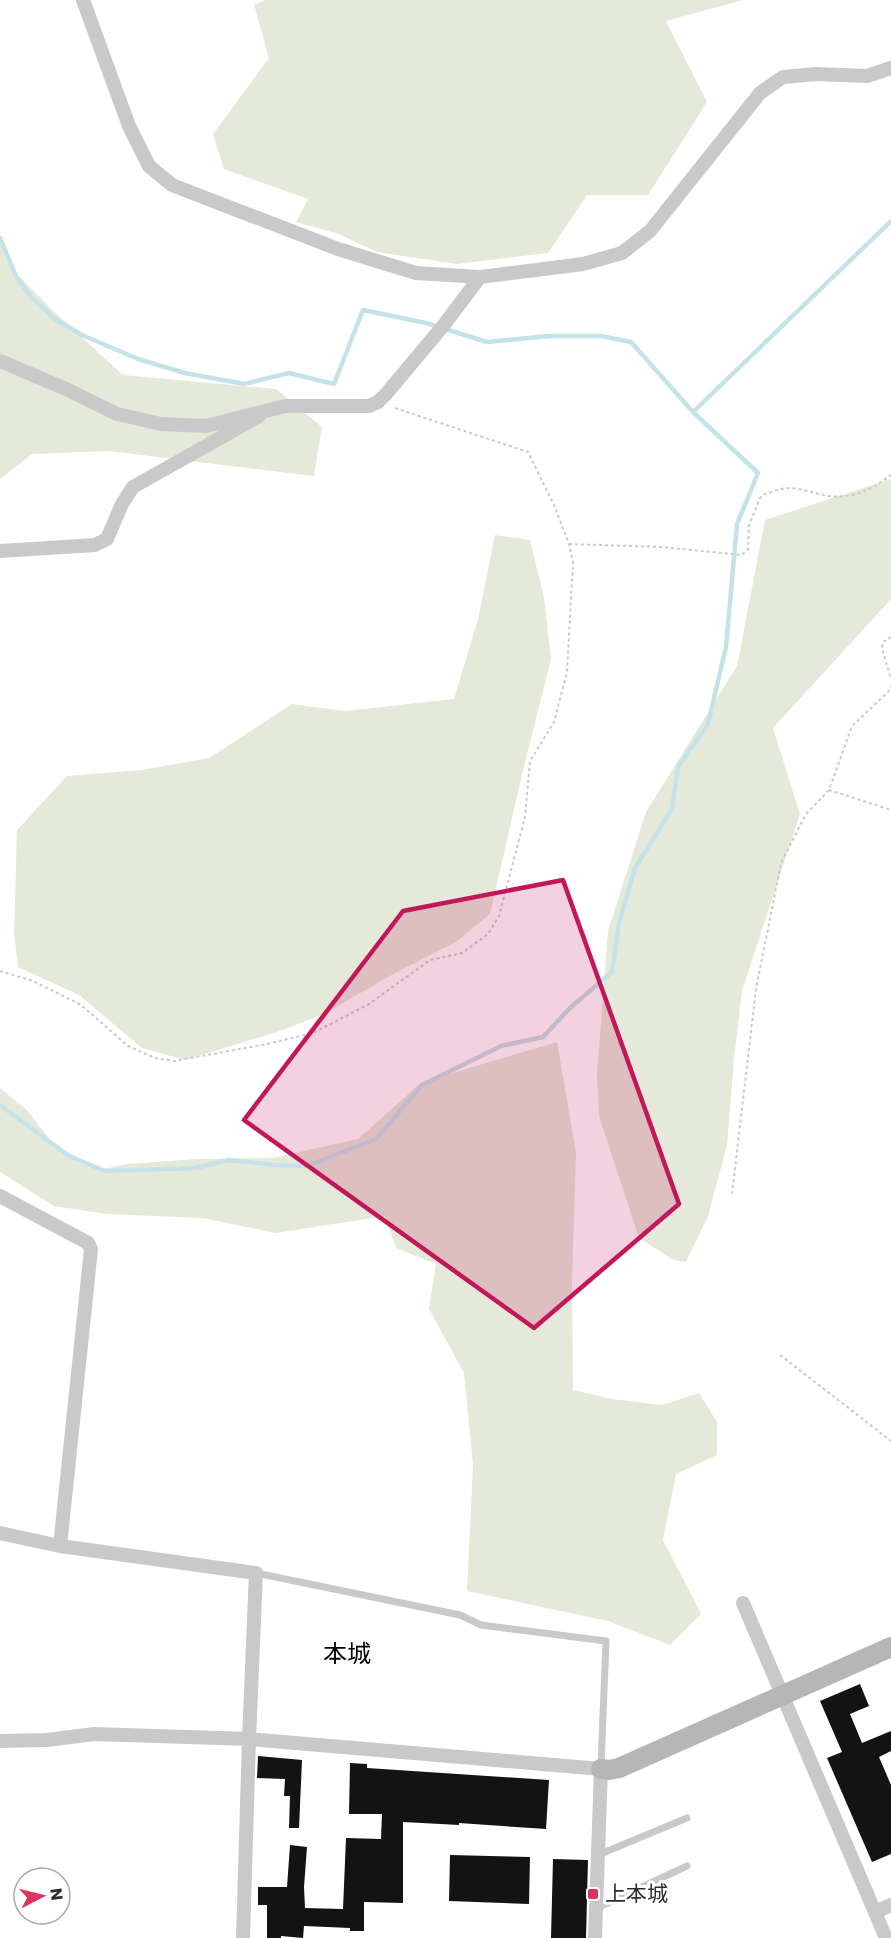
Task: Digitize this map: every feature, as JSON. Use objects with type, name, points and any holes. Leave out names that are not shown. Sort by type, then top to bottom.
[{"type":"street","points":[[83,0],[129,126],[149,166],[172,185],[338,249],[416,273],[480,277],[584,264],[622,253],[650,231],[759,93],[783,77],[816,74],[867,76],[891,68]]},
{"type":"street","points":[[0,361],[66,388],[117,414],[161,424],[206,426],[285,406],[369,406],[378,402],[443,326],[480,277]]},
{"type":"street","points":[[0,551],[95,545],[107,539],[122,504],[133,487],[274,408]]},
{"type":"street","points":[[0,1196],[88,1243],[91,1249],[60,1546]]},
{"type":"street","points":[[0,1533],[60,1546],[256,1573],[243,1938]]},
{"type":"street","points":[[744,1603],[886,1938]]},
{"type":"street","points":[[0,1741],[47,1740],[94,1734],[249,1739],[609,1770],[620,1768],[891,1647]]},
{"type":"street","points":[[595,1938],[601,1769]]},
{"type":"street","points":[[875,1912],[891,1905]]},
{"type":"lane","points":[[256,1573],[460,1614],[481,1625],[606,1641],[601,1769]]},
{"type":"lane","points":[[598,1855],[687,1818]]},
{"type":"lane","points":[[596,1908],[687,1866]]},
{"type":"path","points":[[0,971],[33,981],[81,1005],[128,1046],[156,1058],[174,1061],[313,1033],[369,1004],[430,960],[462,953],[488,934],[499,916],[525,817],[530,761],[554,722],[567,672],[573,562],[569,544],[554,506],[528,452],[378,402]]},
{"type":"path","points":[[569,544],[662,547],[742,555],[748,549],[749,525],[763,495],[792,488],[819,495],[845,496],[876,486],[891,475]]},
{"type":"path","points":[[891,637],[883,642],[882,648],[891,679]]},
{"type":"path","points":[[732,1194],[756,989],[781,863],[806,814],[829,790],[852,726],[888,692],[891,686]]},
{"type":"path","points":[[829,790],[891,810]]},
{"type":"path","points":[[780,1355],[891,1441]]},
{"type":"highlighted area","points":[[563,880],[679,1204],[534,1328],[244,1120],[403,911]]},
{"type":"green space","points":[[266,0],[743,0],[666,21],[707,102],[648,195],[587,195],[548,253],[457,264],[377,252],[339,234],[296,222],[308,199],[224,169],[213,134],[269,58],[254,5]]},
{"type":"green space","points":[[0,236],[17,274],[52,310],[123,375],[276,389],[322,427],[314,476],[109,451],[32,454],[0,479]]},
{"type":"green space","points":[[891,479],[891,599],[773,728],[800,814],[742,991],[727,1145],[708,1216],[686,1262],[673,1260],[639,1238],[599,1116],[597,1075],[608,931],[646,812],[737,666],[765,520]]},
{"type":"green space","points":[[495,535],[530,540],[544,598],[551,659],[490,914],[456,942],[395,973],[324,1014],[280,1031],[185,1060],[142,1048],[79,995],[18,967],[14,934],[17,830],[67,776],[142,770],[209,758],[292,704],[345,711],[454,699],[478,619]]},
{"type":"green space","points":[[557,1042],[576,1153],[572,1280],[573,1390],[612,1399],[662,1405],[699,1393],[717,1422],[717,1455],[676,1474],[663,1540],[701,1614],[670,1645],[608,1621],[467,1591],[473,1465],[464,1373],[429,1309],[436,1264],[396,1248],[385,1216],[276,1233],[203,1218],[107,1214],[54,1206],[0,1172],[0,1088],[27,1110],[54,1145],[98,1170],[127,1164],[197,1159],[273,1158],[358,1139],[422,1082]]},
{"type":"building","points":[[860,1684],[869,1706],[850,1714],[862,1743],[891,1731],[891,1751],[879,1757],[891,1785],[891,1854],[872,1862],[827,1758],[842,1752],[820,1701]]},
{"type":"building","points":[[258,1756],[302,1760],[299,1828],[289,1828],[290,1796],[284,1796],[285,1779],[257,1778]]},
{"type":"building","points":[[350,1763],[367,1764],[367,1768],[549,1780],[546,1829],[403,1822],[403,1903],[364,1902],[364,1931],[350,1931],[350,1928],[304,1926],[303,1938],[281,1936],[281,1938],[267,1938],[267,1905],[258,1905],[258,1887],[287,1887],[290,1845],[307,1847],[305,1908],[343,1909],[346,1838],[381,1839],[382,1814],[349,1814]]},
{"type":"building","points":[[450,1855],[530,1857],[529,1904],[449,1901]]},
{"type":"building","points":[[553,1859],[588,1860],[586,1938],[551,1938]]},
{"type":"waterway","points":[[693,412],[891,221]]},
{"type":"waterway","points":[[0,238],[16,276],[31,297],[55,319],[82,335],[138,359],[185,373],[244,384],[289,373],[334,384],[363,310],[426,323],[487,342],[549,336],[601,336],[631,342],[693,412],[758,473],[737,524],[726,647],[708,724],[678,767],[672,809],[635,868],[619,923],[612,972],[570,1008],[543,1037],[501,1046],[422,1085],[376,1139],[307,1166],[229,1160],[195,1168],[105,1171],[69,1156],[0,1105]]},
{"type":"place","name":"上本城","points":[[593,1894]]},
{"type":"district","name":"本城","points":[[347,1654]]}]
